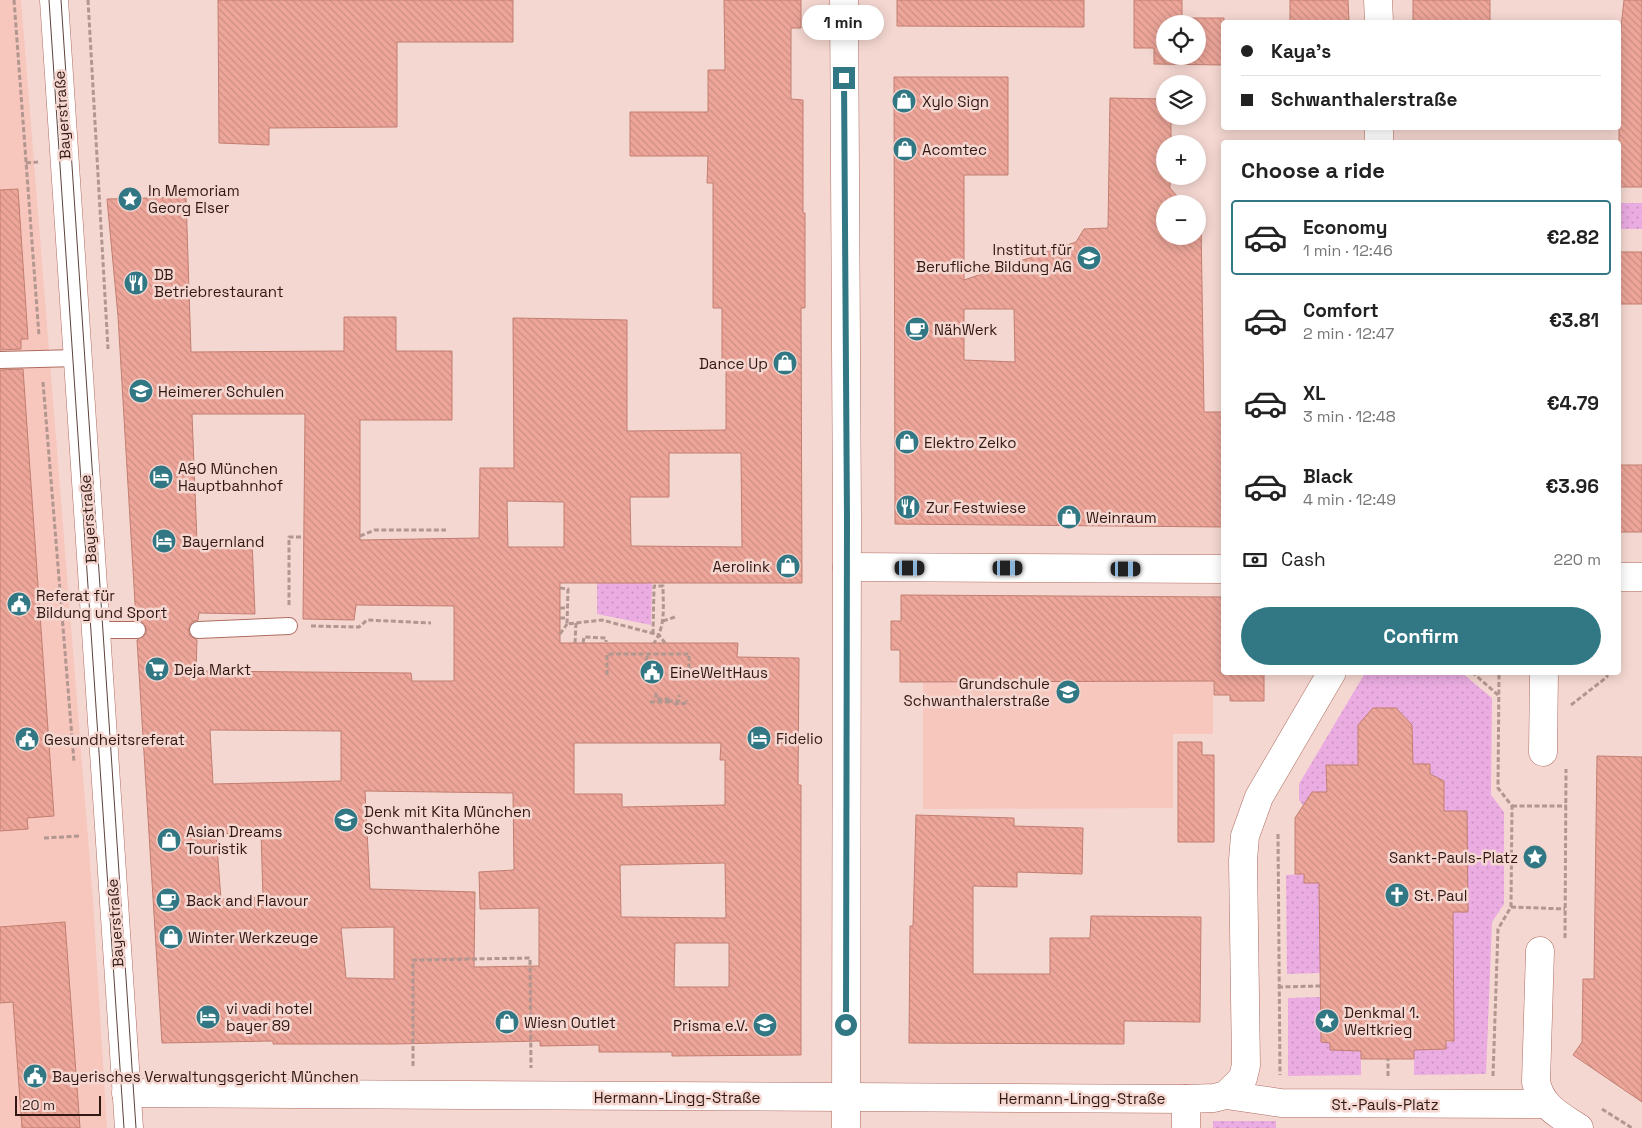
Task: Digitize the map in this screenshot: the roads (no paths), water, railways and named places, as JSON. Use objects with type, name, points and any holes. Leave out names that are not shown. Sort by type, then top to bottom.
[{"type":"street","name":"Bayerstraße","points":[[54,0],[129,1128]]},
{"type":"street","points":[[844,0],[847,567],[846,1128]]},
{"type":"street","points":[[1378,0],[1379,20]]},
{"type":"street","points":[[847,567],[1221,569]]},
{"type":"street","points":[[1621,577],[1642,577]]},
{"type":"street","points":[[1226,1095],[1243,1078],[1246,1065],[1243,860],[1245,836],[1259,797],[1330,675]]},
{"type":"street","points":[[1544,675],[1555,756]]},
{"type":"street","points":[[1553,947],[1536,1082],[1539,1096],[1544,1104],[1579,1128]]},
{"type":"street","name":"Hermann-Lingg-Straße","points":[[126,1093],[1186,1099],[1214,1098],[1226,1095]]},
{"type":"street","name":"St.-Pauls-Platz","points":[[1226,1095],[1281,1103],[1544,1104]]},
{"type":"street","points":[[1186,1099],[1186,1128]]},
{"type":"lane","points":[[0,360],[78,358]]},
{"type":"lane","points":[[198,630],[289,626]]},
{"type":"lane","points":[[96,630],[136,630]]},
{"type":"tram line","points":[[49,0],[124,1128]]},
{"type":"tram line","points":[[61,0],[136,1128]]},
{"type":"place","name":"Xylo Sign","points":[[904,101]]},
{"type":"place","name":"Acomtec","points":[[905,149]]},
{"type":"place","name":"In Memoriam Georg Elser","points":[[130,199]]},
{"type":"place","name":"Institut für Berufliche Bildung AG","points":[[1089,258]]},
{"type":"place","name":"DB Betriebrestaurant","points":[[136,283]]},
{"type":"place","name":"NähWerk","points":[[917,329]]},
{"type":"place","name":"Dance Up","points":[[785,363]]},
{"type":"place","name":"Heimerer Schulen","points":[[141,391]]},
{"type":"place","name":"Elektro Zelko","points":[[907,442]]},
{"type":"place","name":"A&O München Hauptbahnhof","points":[[161,477]]},
{"type":"place","name":"Zur Festwiese","points":[[908,507]]},
{"type":"place","name":"Weinraum","points":[[1069,517]]},
{"type":"place","name":"Bayernland","points":[[164,541]]},
{"type":"place","name":"Aerolink","points":[[788,566]]},
{"type":"place","name":"Referat für Bildung und Sport","points":[[19,604]]},
{"type":"place","name":"Deja Markt","points":[[157,669]]},
{"type":"place","name":"EineWeltHaus","points":[[652,672]]},
{"type":"place","name":"Grundschule Schwanthalerstraße","points":[[1068,692]]},
{"type":"place","name":"Fidelio","points":[[759,738]]},
{"type":"place","name":"Gesundheitsreferat","points":[[27,739]]},
{"type":"place","name":"Denk mit Kita München Schwanthalerhöhe","points":[[346,820]]},
{"type":"place","name":"Asian Dreams Touristik","points":[[169,840]]},
{"type":"place","name":"Sankt-Pauls-Platz","points":[[1535,857]]},
{"type":"place","name":"St. Paul","points":[[1397,895]]},
{"type":"place","name":"Back and Flavour","points":[[168,900]]},
{"type":"place","name":"Winter Werkzeuge","points":[[171,937]]},
{"type":"place","name":"vi vadi hotel bayer 89","points":[[208,1017]]},
{"type":"place","name":"Denkmal 1. Weltkrieg","points":[[1327,1021]]},
{"type":"place","name":"Wiesn Outlet","points":[[507,1022]]},
{"type":"place","name":"Prisma e.V.","points":[[765,1025]]},
{"type":"place","name":"Bayerisches Verwaltungsgericht München","points":[[35,1076]]}]
